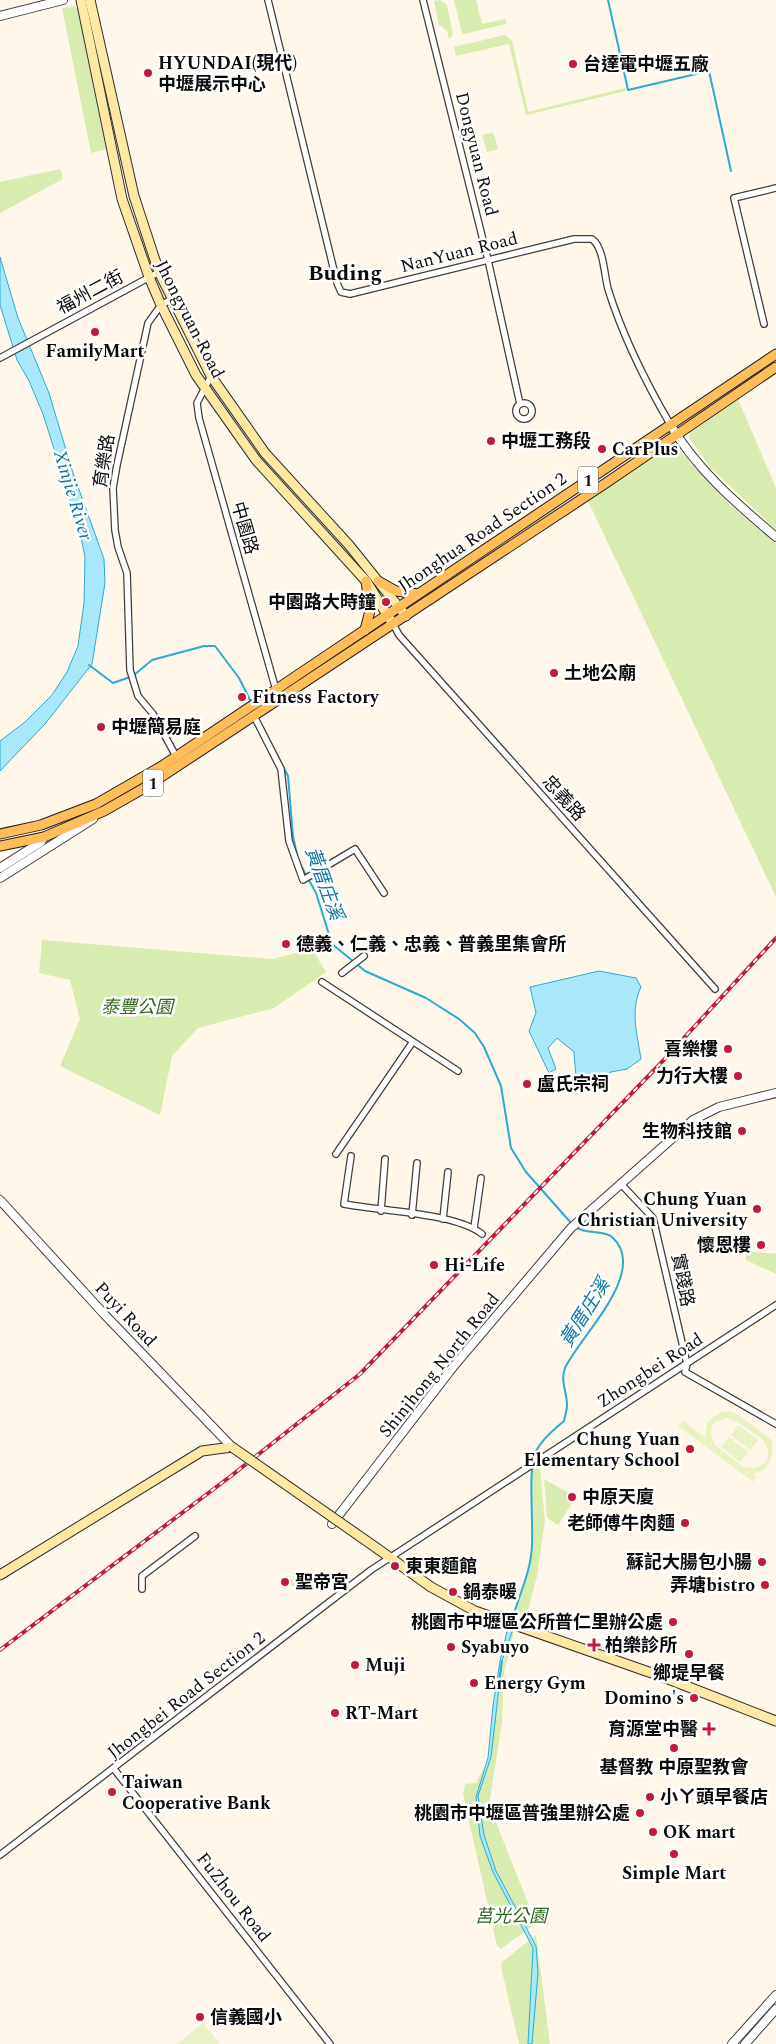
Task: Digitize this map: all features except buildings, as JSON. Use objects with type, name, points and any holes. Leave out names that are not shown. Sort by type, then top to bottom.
[{"type":"main road","name":"Jhongyuan Road","points":[[81,0],[122,199],[148,278],[161,305],[196,375],[256,460],[366,581],[393,624]]},
{"type":"main road","name":"Jhongyuan Road","points":[[90,0],[134,196],[159,272],[211,376],[265,453],[349,545],[406,616]]},
{"type":"main road","name":"Jhonghua Road Section 2","points":[[41,825],[96,804],[176,756],[776,354]]},
{"type":"main road","name":"Jhonghua Road Section 2","points":[[44,837],[104,811],[180,766],[776,367]]},
{"type":"main road","points":[[365,630],[370,611],[366,581]]},
{"type":"main road","points":[[378,581],[396,591],[419,594]]},
{"type":"main road","name":"1","points":[[0,834],[41,825]]},
{"type":"main road","name":"1","points":[[0,846],[44,837]]},
{"type":"main road","points":[[0,1575],[202,1451],[232,1447],[391,1559],[453,1600],[510,1624],[776,1721]]},
{"type":"street","points":[[0,16],[63,0]]},
{"type":"street","name":"NanYuan Road","points":[[268,0],[336,283],[341,292],[350,294],[588,237],[594,240],[625,337],[639,369],[670,424]]},
{"type":"street","name":"Dongyuan Road","points":[[423,0],[488,260],[520,404]]},
{"type":"street","points":[[764,324],[734,198],[776,188]]},
{"type":"street","name":"福州二街","points":[[0,358],[159,272]]},
{"type":"street","name":"育樂路","points":[[172,299],[161,305],[148,323],[113,488],[115,530],[118,547],[127,572],[130,670],[138,696],[153,714],[176,756]]},
{"type":"street","name":"中園路","points":[[211,376],[197,404],[199,418],[276,690]]},
{"type":"street","points":[[670,424],[721,488],[776,537]]},
{"type":"street","name":"忠義路","points":[[393,624],[399,635],[715,989]]},
{"type":"street","points":[[257,715],[281,769],[289,841],[303,880],[355,849],[384,893]]},
{"type":"street","points":[[176,756],[180,766]]},
{"type":"street","points":[[0,878],[104,811]]},
{"type":"street","points":[[41,825],[44,837]]},
{"type":"street","name":"Jhonghua Road Section 2","points":[[0,868],[41,842],[44,837]]},
{"type":"street","points":[[342,973],[364,956]]},
{"type":"street","points":[[322,982],[412,1043],[458,1071]]},
{"type":"street","points":[[336,1154],[412,1043]]},
{"type":"street","points":[[621,1184],[693,1120],[720,1107],[776,1093]]},
{"type":"street","points":[[351,1156],[344,1204],[443,1219],[474,1228],[482,1234]]},
{"type":"street","points":[[381,1211],[385,1158]]},
{"type":"street","points":[[412,1215],[417,1163]]},
{"type":"street","points":[[443,1219],[448,1172]]},
{"type":"street","points":[[474,1228],[480,1178]]},
{"type":"street","name":"Shinjhong North Road","points":[[332,1524],[453,1367],[571,1228],[621,1184]]},
{"type":"street","name":"實踐路","points":[[621,1184],[653,1218],[687,1364]]},
{"type":"street","name":"Puyi Road","points":[[0,1200],[104,1314],[232,1447]]},
{"type":"street","name":"Zhongbei Road","points":[[391,1559],[526,1467],[776,1305]]},
{"type":"street","points":[[687,1364],[685,1372],[776,1424]]},
{"type":"street","points":[[142,1590],[142,1576],[195,1536]]},
{"type":"street","name":"Jhongbei Road Section 2","points":[[0,1855],[371,1570],[391,1559]]},
{"type":"street","name":"FuZhou Road","points":[[114,1769],[330,2044]]},
{"type":"street","points":[[732,2044],[776,1995]]},
{"type":"street","points":[[745,2044],[776,2009]]},
{"type":"green space","points":[[440,0],[447,5],[453,34],[449,39],[447,31],[439,25],[434,1]]},
{"type":"green space","points":[[454,0],[476,0],[482,24],[506,19],[506,24],[464,34],[462,33]]},
{"type":"green space","points":[[74,6],[81,12],[110,148],[91,153],[62,8]]},
{"type":"green space","points":[[505,35],[512,41],[528,112],[625,88],[626,91],[526,115],[509,44],[456,56],[454,47]]},
{"type":"green space","points":[[494,134],[498,149],[487,152],[482,135]]},
{"type":"green space","points":[[60,169],[63,179],[0,213],[0,182]]},
{"type":"green space","points":[[738,399],[776,488],[776,530],[712,469],[689,438],[690,433]]},
{"type":"green space","points":[[670,445],[676,447],[730,505],[776,544],[776,897],[587,499]]},
{"type":"green space","name":"泰豐公園","points":[[42,940],[272,959],[312,949],[326,972],[274,1008],[198,1028],[172,1056],[160,1115],[60,1066],[80,1019],[70,980],[39,973]]},
{"type":"green space","points":[[746,1251],[776,1254],[776,1274],[746,1260]]},
{"type":"green space","points":[[721,1412],[732,1412],[771,1440],[772,1452],[769,1462],[763,1470],[753,1474],[756,1477],[753,1482],[678,1426],[683,1421],[705,1437],[707,1422]],"holes":[[[726,1418],[747,1428],[763,1440],[768,1450],[766,1462],[756,1468],[743,1467],[714,1444],[711,1432],[712,1426],[715,1422]]]},
{"type":"green space","points":[[738,1425],[758,1440],[750,1450],[731,1435]]},
{"type":"green space","points":[[729,1437],[748,1452],[740,1462],[721,1447]]},
{"type":"green space","points":[[539,1459],[545,1520],[537,1576],[525,1621],[513,1617],[523,1591],[530,1564],[532,1545],[532,1463]]},
{"type":"green space","points":[[544,1479],[576,1497],[558,1525],[547,1518]]},
{"type":"green space","points":[[293,1572],[312,1573],[307,1586],[291,1586],[290,1580],[294,1578]]},
{"type":"green space","name":"莒光公園","points":[[509,1630],[514,1632],[504,1673],[502,1722],[489,1805],[536,1923],[501,1949],[497,1946],[463,1794],[465,1784],[476,1783],[487,1762],[490,1762],[496,1705]]},
{"type":"green space","name":"莒光公園","points":[[536,1935],[550,2044],[519,2044],[501,1967],[502,1962]]},
{"type":"green space","points":[[203,2023],[220,2044],[177,2044]]},
{"type":"water","name":"Xinjie River","points":[[0,257],[18,318],[49,393],[72,470],[104,559],[105,583],[92,664],[45,724],[0,771],[0,741],[25,722],[52,695],[67,672],[78,646],[84,603],[85,557],[80,532],[43,414],[29,381],[17,360],[0,305]]},
{"type":"water","points":[[599,971],[636,978],[641,987],[635,1013],[641,1059],[627,1069],[611,1072],[584,1090],[576,1077],[574,1052],[557,1038],[548,1048],[556,1069],[549,1073],[529,1031],[536,1013],[530,987]]},
{"type":"water","points":[[508,1627],[513,1629],[502,1661],[491,1757],[478,1796],[484,1835],[496,1871],[536,1946],[538,1973],[532,2044],[528,2044],[533,1948],[493,1872],[480,1836],[476,1797],[488,1758],[493,1705]]},
{"type":"waterway","points":[[608,0],[628,90],[709,71],[731,171]]},
{"type":"waterway","name":"黃厝庄溪","points":[[134,675],[152,660],[204,646],[215,646],[239,678],[251,702]]},
{"type":"waterway","name":"黃厝庄溪","points":[[89,665],[113,683],[130,677]]},
{"type":"waterway","name":"黃厝庄溪","points":[[258,718],[288,776],[293,836],[297,855]]},
{"type":"waterway","name":"黃厝庄溪","points":[[299,862],[316,893],[332,944],[365,971],[426,998],[459,1019],[475,1033],[484,1047],[501,1086],[511,1148],[526,1172],[572,1224]]},
{"type":"waterway","name":"黃厝庄溪","points":[[532,1463],[533,1457],[540,1445],[564,1421],[567,1405],[563,1382],[565,1368],[608,1303],[618,1285],[623,1267],[622,1251],[612,1237],[603,1233],[584,1231],[576,1227]]},
{"type":"waterway","name":"黃厝庄溪","points":[[512,1620],[531,1555],[532,1468]]},
{"type":"waterway","name":"黃厝庄溪","points":[[498,1689],[502,1661]]},
{"type":"railway","points":[[0,1650],[231,1476],[360,1374],[660,1064],[776,938]]},
{"type":"place","name":"台達電中壢五廠","points":[[573,64]]},
{"type":"place","name":"HYUNDAI(現代) 中壢展示中心","points":[[148,73]]},
{"type":"place","name":"FamilyMart","points":[[95,332]]},
{"type":"place","name":"中壢工務段","points":[[491,441]]},
{"type":"place","name":"CarPlus","points":[[602,449]]},
{"type":"place","name":"中園路大時鐘","points":[[386,602]]},
{"type":"place","name":"土地公廟","points":[[554,673]]},
{"type":"place","name":"Fitness Factory","points":[[242,697]]},
{"type":"place","name":"中壢簡易庭","points":[[101,727]]},
{"type":"place","name":"德義、仁義、忠義、普義里集會所","points":[[286,944]]},
{"type":"place","name":"喜樂樓","points":[[728,1049]]},
{"type":"place","name":"力行大樓","points":[[738,1076]]},
{"type":"place","name":"盧氏宗祠","points":[[527,1084]]},
{"type":"place","name":"生物科技館","points":[[742,1131]]},
{"type":"place","name":"Chung Yuan Christian University","points":[[757,1209]]},
{"type":"place","name":"懷恩樓","points":[[761,1245]]},
{"type":"place","name":"Hi-Life","points":[[434,1265]]},
{"type":"place","name":"Chung Yuan Elementary School","points":[[690,1449]]},
{"type":"place","name":"中原天廈","points":[[572,1497]]},
{"type":"place","name":"老師傅牛肉麵","points":[[685,1523]]},
{"type":"place","name":"蘇記大腸包小腸","points":[[762,1562]]},
{"type":"place","name":"東東麵館","points":[[395,1566]]},
{"type":"place","name":"聖帝宮","points":[[285,1582]]},
{"type":"place","name":"弄塘bistro","points":[[765,1585]]},
{"type":"place","name":"鍋泰暖","points":[[453,1592]]},
{"type":"place","name":"桃園市中壢區公所普仁里辦公處","points":[[673,1622]]},
{"type":"place","name":"柏樂診所","points":[[594,1645]]},
{"type":"place","name":"Syabuyo","points":[[451,1647]]},
{"type":"place","name":"鄉堤早餐","points":[[689,1654]]},
{"type":"place","name":"Muji","points":[[355,1665]]},
{"type":"place","name":"Energy Gym","points":[[474,1683]]},
{"type":"place","name":"Domino's","points":[[694,1698]]},
{"type":"place","name":"RT-Mart","points":[[335,1713]]},
{"type":"place","name":"育源堂中醫","points":[[709,1729]]},
{"type":"place","name":"基督教 中原聖教會","points":[[674,1748]]},
{"type":"place","name":"Taiwan Cooperative Bank","points":[[112,1792]]},
{"type":"place","name":"小ㄚ頭早餐店","points":[[650,1797]]},
{"type":"place","name":"桃園市中壢區普強里辦公處","points":[[640,1813]]},
{"type":"place","name":"OK mart","points":[[653,1832]]},
{"type":"place","name":"Simple Mart","points":[[674,1854]]},
{"type":"place","name":"信義國小","points":[[200,2017]]},
{"type":"district","name":"Buding","points":[[345,272]]}]
